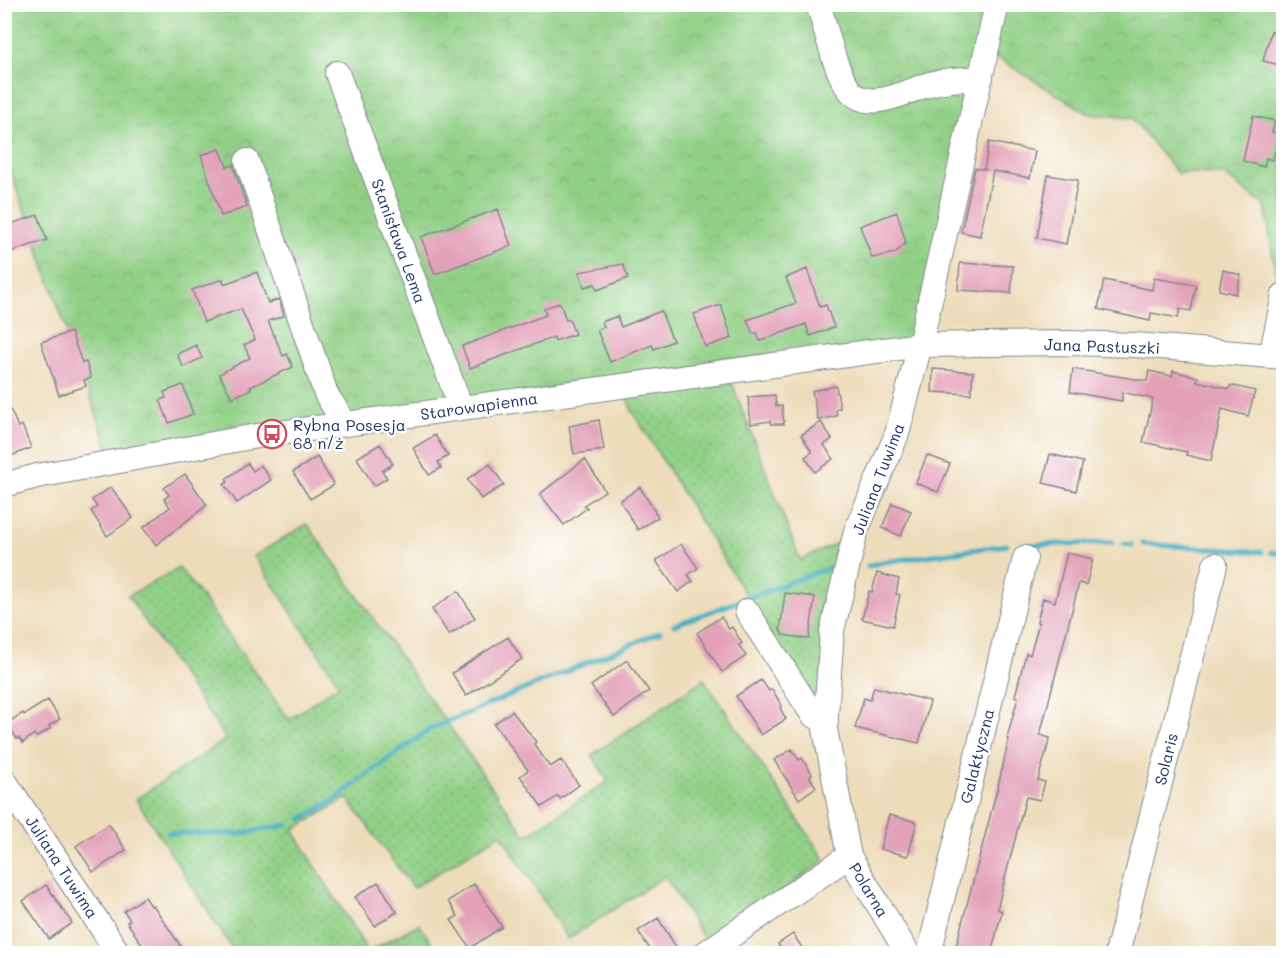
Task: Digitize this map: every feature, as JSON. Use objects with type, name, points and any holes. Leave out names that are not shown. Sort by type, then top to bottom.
[{"type":"street","points":[[819,4],[840,72],[848,88],[862,100],[871,101],[894,97],[948,80],[981,78]]},
{"type":"street","name":"Juliana Tuwima","points":[[849,856],[825,729],[832,631],[856,531],[897,434],[920,345],[997,4]]},
{"type":"street","name":"Stanisława Lema","points":[[337,73],[461,408]]},
{"type":"street","points":[[247,160],[326,394],[345,424]]},
{"type":"street","points":[[1277,356],[1284,295]]},
{"type":"street","name":"Jana Pastuszki","points":[[920,345],[1080,343],[1277,356]]},
{"type":"street","name":"Starowapienna","points":[[4,485],[37,476],[240,439],[920,345]]},
{"type":"street","name":"Galaktyczna","points":[[929,954],[1025,558]]},
{"type":"street","name":"Solaris","points":[[1117,954],[1215,565]]},
{"type":"street","points":[[747,611],[813,715],[826,721]]},
{"type":"street","name":"Juliana Tuwima","points":[[4,780],[119,954]]},
{"type":"street","points":[[704,954],[849,856]]},
{"type":"street","name":"Polarna","points":[[849,856],[908,954]]},
{"type":"green space","points":[[4,5],[1283,5],[1283,320],[1265,206],[1223,174],[1177,173],[1132,118],[1089,114],[991,54],[925,345],[110,453],[5,155]]},
{"type":"green space","points":[[732,383],[800,560],[842,541],[818,712],[631,409],[627,398]]},
{"type":"green space","points":[[307,524],[526,836],[608,781],[592,755],[704,679],[825,860],[708,946],[665,876],[568,939],[501,834],[413,888],[347,798],[293,830],[368,952],[419,924],[438,953],[235,953],[136,799],[226,739],[128,596],[179,568],[289,720],[339,684],[254,556]]},
{"type":"building","points":[[1271,31],[1284,34],[1284,66],[1263,61]]},
{"type":"building","points":[[1253,116],[1275,121],[1272,132],[1280,134],[1273,160],[1266,158],[1264,167],[1243,161]]},
{"type":"building","points":[[989,142],[1035,151],[1030,178],[993,171],[980,236],[961,232],[975,168],[987,170],[984,169]]},
{"type":"building","points":[[220,149],[227,167],[233,165],[247,207],[221,216],[201,155]]},
{"type":"building","points":[[1048,175],[1078,180],[1066,244],[1037,238]]},
{"type":"building","points":[[498,209],[511,246],[435,274],[421,237]]},
{"type":"building","points":[[897,212],[906,243],[895,253],[872,258],[860,226]]},
{"type":"building","points":[[38,215],[47,240],[7,253],[4,245],[4,226]]},
{"type":"building","points":[[960,263],[1013,266],[1011,293],[958,290]]},
{"type":"building","points":[[623,264],[628,278],[597,290],[595,284],[584,287],[579,272]]},
{"type":"building","points":[[807,269],[820,307],[826,305],[834,327],[810,336],[806,324],[760,341],[757,333],[753,334],[747,320],[796,303],[786,278]]},
{"type":"building","points":[[1223,270],[1241,275],[1236,294],[1219,290]]},
{"type":"building","points":[[257,272],[268,303],[279,299],[284,316],[268,321],[283,356],[287,354],[293,367],[232,398],[219,374],[250,358],[244,345],[255,340],[241,309],[204,322],[192,290],[223,279],[224,284]]},
{"type":"building","points":[[1154,278],[1196,285],[1191,311],[1180,309],[1178,318],[1151,313],[1150,321],[1098,309],[1104,280],[1152,290]]},
{"type":"building","points":[[560,303],[566,320],[569,319],[575,334],[555,341],[554,337],[470,368],[462,346],[546,315],[544,308]]},
{"type":"building","points":[[721,305],[732,338],[705,347],[694,314]]},
{"type":"building","points":[[661,311],[673,341],[654,349],[652,345],[610,362],[597,330],[604,327],[602,322],[617,316],[621,327]]},
{"type":"building","points":[[71,332],[82,363],[86,362],[91,378],[84,380],[86,386],[59,395],[41,342]]},
{"type":"building","points":[[196,345],[202,358],[183,367],[177,354]]},
{"type":"building","points":[[933,369],[973,372],[971,394],[932,392]]},
{"type":"building","points":[[1073,369],[1147,381],[1149,371],[1172,376],[1173,371],[1198,377],[1197,381],[1229,389],[1231,385],[1255,391],[1248,416],[1222,409],[1211,461],[1186,455],[1187,452],[1143,442],[1153,399],[1122,392],[1122,401],[1070,392]]},
{"type":"building","points":[[183,385],[193,414],[169,423],[160,400],[166,398],[164,392]]},
{"type":"building","points":[[836,386],[840,408],[836,409],[837,416],[818,420],[812,391]]},
{"type":"building","points":[[4,395],[18,427],[22,425],[31,448],[8,457],[4,449]]},
{"type":"building","points":[[775,395],[776,406],[782,406],[784,424],[771,424],[770,421],[751,424],[748,397]]},
{"type":"building","points":[[599,420],[604,450],[574,454],[569,426]]},
{"type":"building","points":[[821,422],[832,439],[824,445],[833,459],[815,472],[805,457],[812,452],[801,435]]},
{"type":"building","points":[[435,435],[448,456],[438,462],[441,468],[429,475],[413,448]]},
{"type":"building","points":[[380,444],[393,464],[382,471],[387,478],[374,486],[357,458]]},
{"type":"building","points":[[1050,454],[1083,462],[1076,491],[1043,483]]},
{"type":"building","points":[[927,455],[950,464],[938,492],[916,483]]},
{"type":"building","points":[[317,457],[334,485],[310,499],[293,472]]},
{"type":"building","points":[[585,459],[605,491],[584,505],[587,508],[564,525],[540,494]]},
{"type":"building","points":[[248,463],[253,471],[261,465],[271,480],[237,503],[224,484],[228,482],[226,479]]},
{"type":"building","points":[[490,464],[504,485],[481,499],[467,479]]},
{"type":"building","points":[[185,474],[207,505],[156,545],[143,528],[170,507],[164,499],[169,495],[164,488]]},
{"type":"building","points":[[111,487],[133,518],[107,536],[91,511],[97,507],[92,500]]},
{"type":"building","points":[[640,487],[658,517],[638,530],[620,501]]},
{"type":"building","points":[[892,503],[911,511],[901,536],[882,528]]},
{"type":"building","points":[[681,544],[698,568],[688,575],[693,581],[678,592],[656,561]]},
{"type":"building","points":[[1067,553],[1093,559],[1086,585],[1079,583],[1040,735],[1050,738],[1038,780],[1045,782],[1040,800],[1026,797],[997,909],[1002,911],[991,954],[954,954],[999,782],[1018,697],[1015,696],[1026,653],[1030,655],[1043,598],[1055,602]]},
{"type":"building","points":[[877,573],[899,579],[896,594],[900,595],[893,626],[862,619],[869,591],[872,592]]},
{"type":"building","points":[[458,591],[475,618],[449,635],[432,609]]},
{"type":"building","points":[[785,593],[815,597],[809,639],[783,635],[780,630]]},
{"type":"building","points":[[721,617],[729,629],[732,627],[742,643],[739,645],[746,656],[722,672],[697,633]]},
{"type":"building","points":[[508,637],[522,659],[466,696],[452,673]]},
{"type":"building","points":[[627,660],[649,691],[614,717],[591,686]]},
{"type":"building","points":[[761,680],[769,691],[772,689],[782,706],[780,708],[786,719],[761,735],[736,696]]},
{"type":"building","points":[[874,687],[930,701],[919,743],[855,728],[864,698],[870,700]]},
{"type":"building","points":[[48,700],[60,719],[37,737],[34,734],[23,743],[19,738],[17,739],[7,723]]},
{"type":"building","points":[[512,711],[536,742],[534,744],[550,767],[561,760],[579,785],[560,799],[558,796],[542,807],[520,776],[528,770],[494,724]]},
{"type":"building","points":[[792,749],[799,760],[802,758],[812,774],[810,777],[816,787],[799,799],[774,760]]},
{"type":"building","points":[[889,815],[917,822],[908,856],[880,849]]},
{"type":"building","points":[[109,824],[126,850],[93,872],[76,846]]},
{"type":"building","points":[[378,882],[397,912],[375,926],[355,897]]},
{"type":"building","points":[[474,884],[502,927],[470,948],[451,920],[458,916],[448,901]]},
{"type":"building","points":[[46,885],[72,923],[49,939],[23,901]]},
{"type":"building","points":[[145,897],[151,906],[153,905],[186,954],[148,954],[127,922],[130,920],[124,911]]},
{"type":"building","points":[[658,918],[676,947],[666,954],[653,954],[638,931]]},
{"type":"building","points":[[793,934],[806,954],[784,954],[778,944]]},
{"type":"waterway","points":[[1022,545],[1112,543]]},
{"type":"waterway","points":[[1124,544],[1132,545]]},
{"type":"waterway","points":[[1143,544],[1262,552]]},
{"type":"waterway","points":[[868,566],[1007,545]]},
{"type":"waterway","points":[[1271,552],[1283,554]]},
{"type":"waterway","points":[[674,625],[829,568]]},
{"type":"waterway","points":[[302,819],[336,799],[430,729],[660,632]]},
{"type":"waterway","points":[[168,833],[239,834],[287,825]]},
{"type":"place","name":"Rybna Posesja 68 n/ż","points":[[272,434]]}]
